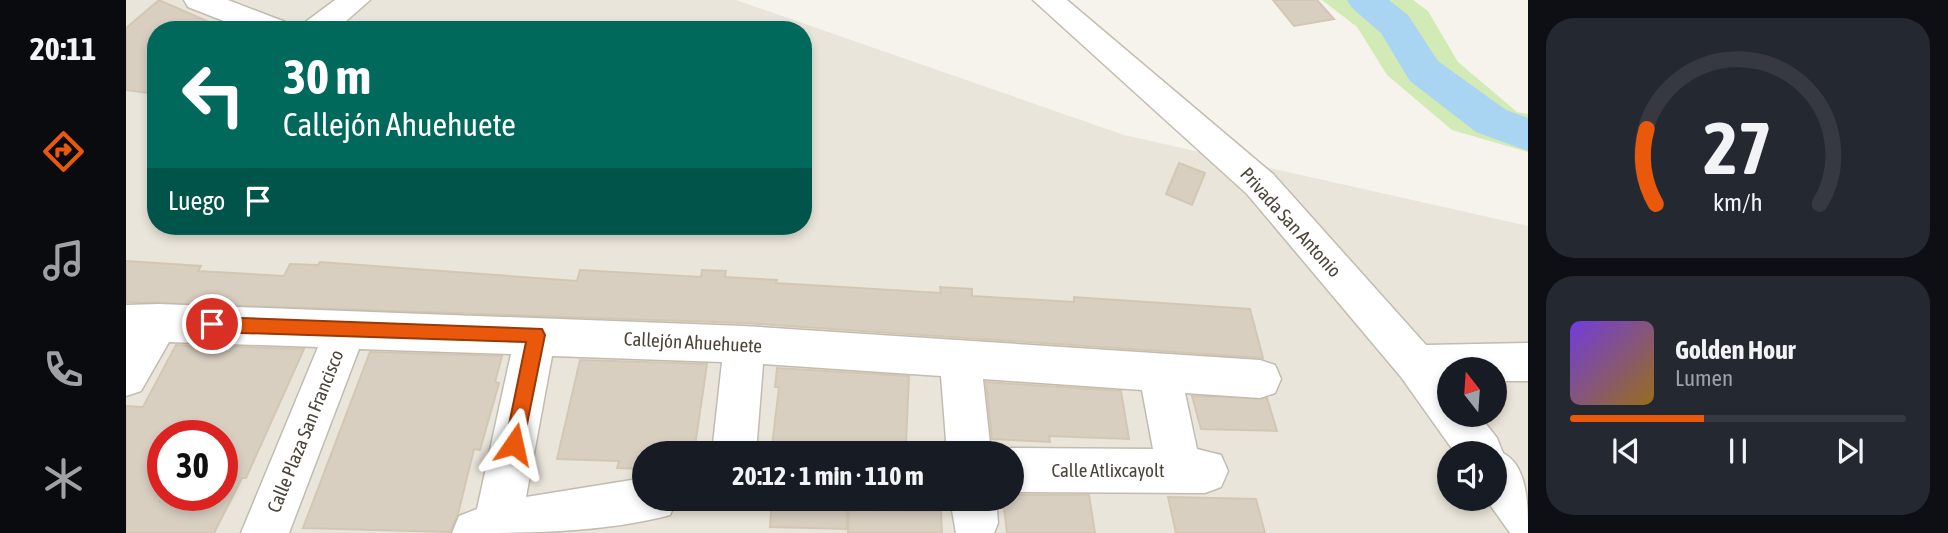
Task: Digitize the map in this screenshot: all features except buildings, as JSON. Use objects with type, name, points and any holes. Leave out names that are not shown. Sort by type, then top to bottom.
[{"type":"street","points":[[199,0],[254,21]]},
{"type":"street","points":[[327,21],[355,0]]},
{"type":"street","name":"Privada San Antonio","points":[[1048,0],[1260,184],[1416,364],[1437,393]]},
{"type":"street","points":[[126,377],[142,322]]},
{"type":"street","name":"Callejón Ahuehuete","points":[[142,322],[744,344],[1260,379]]},
{"type":"street","name":"Calle Plaza San Francisco","points":[[265,533],[346,329]]},
{"type":"street","points":[[536,335],[487,529],[638,512]]},
{"type":"street","points":[[735,441],[744,344]]},
{"type":"street","points":[[960,359],[968,441]]},
{"type":"street","points":[[1416,364],[1528,362]]},
{"type":"street","name":"Calle Atlixcayolt","points":[[1024,470],[1192,470],[1160,373]]},
{"type":"street","points":[[1507,490],[1528,518]]},
{"type":"shaded area","points":[[126,0],[736,0],[796,21],[147,21],[147,235],[812,235],[812,26],[1124,135],[1528,226],[1528,533],[126,533]]},
{"type":"green space","points":[[1322,0],[1413,0],[1428,11],[1458,62],[1517,112],[1528,114],[1528,152],[1452,130],[1387,75],[1357,27]]},
{"type":"waterway","points":[[1365,0],[1395,24],[1424,71],[1491,121],[1528,135]]},
{"type":"route","points":[[212,324],[536,335],[514,444]]}]
